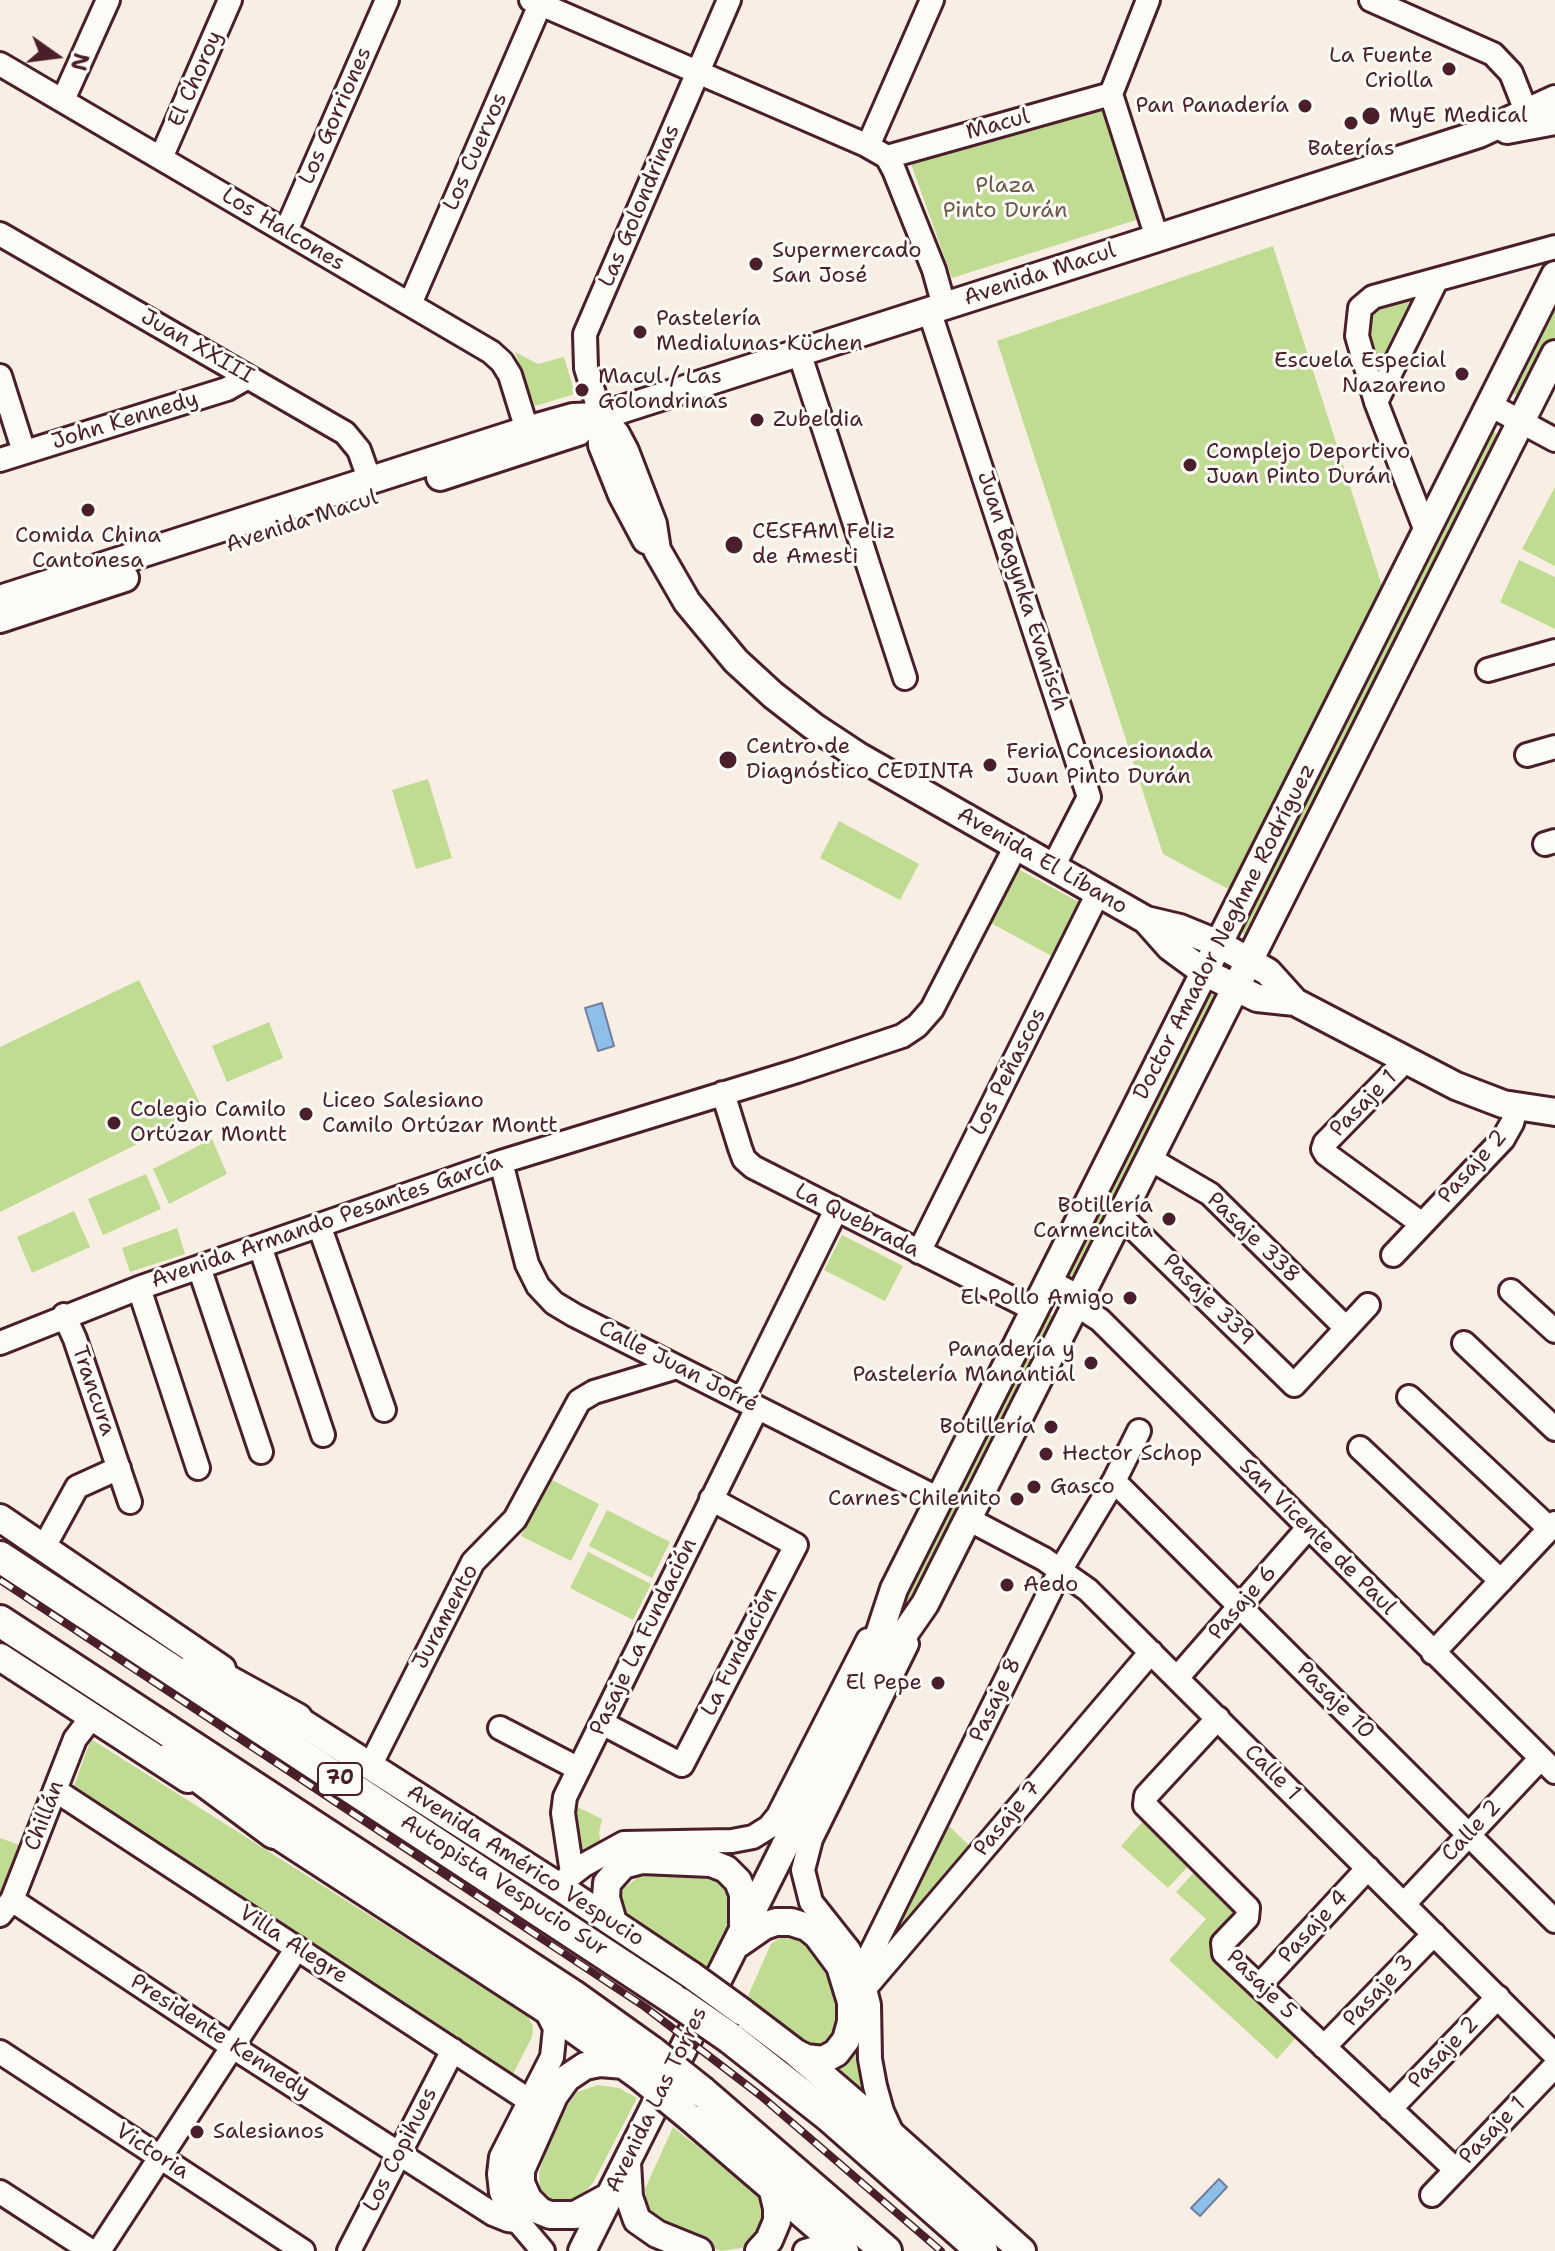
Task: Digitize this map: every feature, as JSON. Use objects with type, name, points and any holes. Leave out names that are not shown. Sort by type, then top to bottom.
[{"type":"highway","points":[[0,1556],[297,1719]]},
{"type":"highway","name":"Autopista Vespucio Sur","points":[[0,1556],[684,1988],[736,2025],[841,2127],[982,2251]]},
{"type":"highway","points":[[0,1622],[274,1833]]},
{"type":"highway","name":"70","points":[[0,1622],[532,1969],[639,2065],[696,2104],[886,2251]]},
{"type":"main road","name":"Avenida Macul","points":[[0,599],[527,430],[564,419],[601,416],[1157,238],[1479,134],[1555,99]]},
{"type":"main road","name":"Avenida Macul","points":[[1479,134],[1555,121]]},
{"type":"main road","name":"Doctor Amador Neghme Rodríguez","points":[[857,1702],[894,1589],[1555,275]]},
{"type":"main road","name":"Doctor Amador Neghme Rodríguez","points":[[737,1941],[857,1702],[925,1604],[1555,354]]},
{"type":"main road","name":"Avenida Macul","points":[[0,619],[568,436],[601,416]]},
{"type":"main road","name":"Avenida El Líbano","points":[[601,416],[625,451],[653,524],[657,550],[700,620],[736,661],[773,695],[837,742],[1146,920],[1180,928],[1219,944],[1268,972],[1295,1002],[1406,1060],[1473,1094],[1555,1112]]},
{"type":"main road","points":[[1378,627],[1410,643]]},
{"type":"main road","name":"Avenida El Líbano","points":[[1146,920],[1170,947],[1204,972],[1257,998],[1295,1002]]},
{"type":"main road","name":"Avenida Américo Vespucio","points":[[0,1518],[370,1766],[565,1880],[684,1988]]},
{"type":"main road","points":[[0,1657],[545,2009],[639,2065]]},
{"type":"main road","points":[[613,1922],[607,1905],[606,1888],[612,1874],[623,1865],[642,1860],[711,1863],[730,1872],[742,1888],[745,1906],[737,1941]]},
{"type":"main road","points":[[736,2025],[806,2058],[823,2060],[836,2053],[846,2040],[851,2022],[846,1980],[837,1961],[817,1935],[803,1925],[786,1921],[759,1929],[737,1941]]},
{"type":"main road","name":"Avenida Las Torres","points":[[582,2251],[737,1941]]},
{"type":"main road","points":[[796,2053],[1022,2251]]},
{"type":"main road","points":[[610,2196],[575,2215],[550,2215],[540,2211],[528,2199],[521,2183],[521,2170],[554,2096],[567,2078],[585,2066],[600,2063],[639,2065]]},
{"type":"main road","points":[[696,2104],[772,2187],[840,2247]]},
{"type":"main road","points":[[627,2160],[629,2197],[637,2220],[657,2234],[699,2251]]},
{"type":"main road","points":[[759,2251],[769,2240],[777,2221],[777,2203],[772,2187]]},
{"type":"street","points":[[63,100],[108,0]]},
{"type":"street","name":"El Choroy","points":[[161,158],[230,0]]},
{"type":"street","name":"Los Gorriones","points":[[286,231],[387,0]]},
{"type":"street","name":"Las Golondrinas","points":[[601,416],[586,368],[585,334],[729,0]]},
{"type":"street","points":[[538,1],[878,152],[932,0]]},
{"type":"street","points":[[1148,0],[1111,94],[1157,238]]},
{"type":"street","points":[[1371,0],[1493,54],[1511,73],[1526,111]]},
{"type":"street","name":"Los Cuervos","points":[[410,304],[538,1]]},
{"type":"street","name":"Los Halcones","points":[[0,64],[497,357],[510,375],[527,430]]},
{"type":"street","name":"Macul","points":[[878,152],[1111,94]]},
{"type":"street","name":"Juan Bagynka Evanisch","points":[[878,152],[894,170],[934,270],[937,308],[1089,793],[1088,803],[1053,867]]},
{"type":"street","name":"Juan XXIII","points":[[0,234],[345,433],[359,450],[370,481]]},
{"type":"street","points":[[1426,531],[1376,402],[1357,336],[1360,308],[1373,297],[1555,247]]},
{"type":"street","points":[[1376,402],[1436,281]]},
{"type":"street","points":[[799,352],[905,678]]},
{"type":"street","points":[[0,376],[24,452]]},
{"type":"street","name":"John Kennedy","points":[[0,460],[227,389],[248,377]]},
{"type":"street","points":[[1490,405],[1555,440]]},
{"type":"street","points":[[1488,670],[1555,651]]},
{"type":"street","points":[[1527,755],[1555,747]]},
{"type":"street","name":"Avenida Armando Pesantes García","points":[[0,1343],[64,1315],[501,1162],[883,1044],[917,1026],[932,1009],[1016,846]]},
{"type":"street","name":"Los Peñascos","points":[[919,1252],[1098,893]]},
{"type":"street","name":"Pasaje 1","points":[[1323,1149],[1325,1143],[1406,1060]]},
{"type":"street","name":"La Quebrada","points":[[723,1093],[744,1159],[753,1167],[919,1252],[1041,1297]]},
{"type":"street","name":"Pasaje 2","points":[[1393,1255],[1503,1139],[1517,1106]]},
{"type":"street","name":"Pasaje 2","points":[[1323,1149],[1422,1224]]},
{"type":"street","name":"Pasaje 338","points":[[1150,1159],[1210,1194],[1346,1328]]},
{"type":"street","name":"Calle Juan Jofré","points":[[501,1162],[527,1264],[546,1296],[574,1315],[939,1499]]},
{"type":"street","points":[[750,1404],[836,1210]]},
{"type":"street","name":"Pasaje 339","points":[[1121,1216],[1294,1385],[1346,1328]]},
{"type":"street","points":[[319,1225],[384,1410]]},
{"type":"street","points":[[260,1246],[323,1435]]},
{"type":"street","points":[[199,1267],[261,1452]]},
{"type":"street","points":[[139,1288],[198,1468]]},
{"type":"street","name":"San Vicente de Paul","points":[[1041,1297],[1068,1291],[1077,1305],[1100,1320],[1548,1765]]},
{"type":"street","points":[[1511,1291],[1555,1331]]},
{"type":"street","points":[[1346,1328],[1368,1305]]},
{"type":"street","name":"Trancura","points":[[64,1315],[130,1502]]},
{"type":"street","points":[[1464,1343],[1555,1429]]},
{"type":"street","name":"Juramento","points":[[370,1766],[473,1562],[515,1519],[579,1401],[594,1392],[677,1367]]},
{"type":"street","points":[[1409,1397],[1552,1526],[1433,1653]]},
{"type":"street","name":"Pasaje La Fundación","points":[[565,1880],[563,1805],[711,1499],[750,1404]]},
{"type":"street","name":"Pasaje 8","points":[[864,1980],[1061,1569],[1114,1481],[1139,1431]]},
{"type":"street","points":[[1360,1448],[1501,1581]]},
{"type":"street","points":[[44,1547],[77,1487],[119,1468]]},
{"type":"street","name":"Pasaje 10","points":[[1114,1481],[1555,1921]]},
{"type":"street","name":"La Fundación","points":[[602,1723],[682,1765],[796,1545],[711,1499]]},
{"type":"street","name":"Calle 1","points":[[968,1519],[1061,1569],[1088,1590],[1555,2055]]},
{"type":"street","name":"Pasaje 6","points":[[1177,1678],[1308,1528]]},
{"type":"street","name":"Doctor Amador Neghme Rodríguez","points":[[565,1880],[624,1843],[732,1841],[753,1837],[769,1827],[778,1816],[894,1589]]},
{"type":"street","name":"Doctor Amador Neghme Rodríguez","points":[[893,2136],[882,2111],[872,2073],[864,1980],[849,1950],[811,1902],[804,1881],[805,1859],[811,1839],[887,1689],[925,1604]]},
{"type":"street","name":"Pasaje 7","points":[[864,1980],[1151,1652]]},
{"type":"street","name":"Chillán","points":[[3,1910],[75,1739],[91,1718]]},
{"type":"street","name":"Pasaje 5","points":[[1218,1718],[1149,1792],[1145,1801],[1148,1809],[1246,1905],[1248,1915],[1226,1939],[1222,1947],[1224,1953],[1456,2170]]},
{"type":"street","points":[[500,1728],[579,1769]]},
{"type":"street","name":"Calle 2","points":[[1404,1904],[1469,1835],[1548,1765]]},
{"type":"street","name":"Villa Alegre","points":[[55,1790],[530,2101]]},
{"type":"street","name":"Pasaje 4","points":[[1259,1986],[1368,1868]]},
{"type":"street","name":"Presidente Kennedy","points":[[3,1910],[233,2047],[498,2217],[516,2221]]},
{"type":"street","name":"Pasaje 3","points":[[1324,2047],[1434,1934]]},
{"type":"street","points":[[99,2251],[297,1948]]},
{"type":"street","name":"Pasaje 2","points":[[1390,2109],[1498,1997]]},
{"type":"street","points":[[469,2198],[500,2165],[554,2048],[555,2028],[545,2009]]},
{"type":"street","name":"Los Copihues","points":[[349,2251],[453,2050]]},
{"type":"street","name":"Victoria","points":[[0,2052],[303,2251]]},
{"type":"street","name":"Pasaje 1","points":[[1432,2195],[1555,2066]]},
{"type":"street","points":[[500,2165],[501,2192],[516,2221],[536,2239],[543,2251]]},
{"type":"street","points":[[0,2192],[91,2251]]},
{"type":"street","points":[[805,2251],[840,2247]]},
{"type":"green space","name":"Plaza Pinto Durán","points":[[1098,108],[1106,115],[1139,212],[1136,220],[952,278],[911,164]]},
{"type":"green space","name":"Complejo Deportivo Juan Pinto Durán","points":[[1273,246],[1383,589],[1230,890],[1163,854],[997,341]]},
{"type":"green space","points":[[1423,289],[1378,376],[1363,319],[1367,309]]},
{"type":"green space","points":[[1555,293],[1555,338],[1526,395],[1518,396],[1509,391]]},
{"type":"green space","points":[[515,352],[538,364],[564,357],[575,394],[535,406]]},
{"type":"green space","points":[[1490,430],[1503,437],[1248,935],[1245,935],[1238,928]]},
{"type":"green space","points":[[1555,487],[1555,566],[1522,549]]},
{"type":"green space","points":[[1519,560],[1555,577],[1555,629],[1500,602]]},
{"type":"green space","points":[[428,779],[452,858],[416,869],[392,790]]},
{"type":"green space","points":[[839,821],[919,864],[900,900],[820,858]]},
{"type":"green space","points":[[1018,869],[1088,907],[1059,960],[989,922]]},
{"type":"green space","points":[[139,980],[204,1111],[0,1212],[0,1047]]},
{"type":"green space","points":[[1208,992],[1218,998],[1078,1283],[1061,1278]]},
{"type":"green space","points":[[269,1022],[283,1058],[227,1082],[212,1046]]},
{"type":"green space","points":[[212,1139],[227,1174],[169,1204],[153,1169]]},
{"type":"green space","points":[[146,1174],[161,1209],[103,1235],[88,1199]]},
{"type":"green space","points":[[74,1211],[90,1247],[32,1273],[17,1237]]},
{"type":"green space","points":[[177,1228],[185,1254],[130,1272],[122,1248]]},
{"type":"green space","points":[[842,1235],[903,1266],[885,1301],[824,1270]]},
{"type":"green space","points":[[1046,1312],[1058,1319],[888,1647],[892,1612]]},
{"type":"green space","points":[[550,1479],[599,1504],[571,1561],[521,1536]]},
{"type":"green space","points":[[607,1510],[670,1542],[652,1578],[589,1546]]},
{"type":"green space","points":[[588,1552],[651,1584],[633,1620],[570,1588]]},
{"type":"green space","points":[[91,1739],[527,2015],[533,2026],[532,2037],[511,2078],[72,1791]]},
{"type":"green space","points":[[575,1806],[602,1819],[599,1833],[601,1844],[585,1853],[579,1852],[571,1840]]},
{"type":"green space","points":[[1144,1820],[1191,1863],[1168,1888],[1121,1846]]},
{"type":"green space","points":[[947,1824],[975,1851],[876,1961]]},
{"type":"green space","points":[[0,1838],[25,1847],[5,1898],[0,1896]]},
{"type":"green space","points":[[1197,1869],[1241,1910],[1209,1946],[1300,2033],[1277,2059],[1169,1960],[1206,1919],[1176,1892]]},
{"type":"green space","points":[[700,1875],[716,1878],[733,1890],[736,1911],[707,1970],[621,1914],[618,1902],[624,1888],[640,1876]]},
{"type":"green space","points":[[786,1934],[802,1941],[814,1956],[830,1981],[838,2014],[838,2032],[827,2049],[814,2053],[748,1996],[771,1944]]},
{"type":"green space","points":[[861,2029],[861,2087],[870,2106],[825,2068]]},
{"type":"green space","points":[[598,2085],[619,2088],[637,2098],[593,2183],[574,2205],[558,2208],[541,2197],[539,2173],[555,2125],[577,2092]]},
{"type":"green space","points":[[673,2127],[763,2198],[768,2217],[754,2246],[721,2251],[676,2232],[648,2214],[645,2189]]},
{"type":"water","points":[[602,1003],[614,1046],[598,1051],[585,1008]]},
{"type":"water","points":[[1219,2179],[1227,2187],[1200,2216],[1191,2208]]},
{"type":"railway","points":[[0,1580],[645,2007],[761,2096],[941,2251]]},
{"type":"place","name":"La Fuente Criolla","points":[[1449,69]]},
{"type":"place","name":"Pan Panadería","points":[[1305,106]]},
{"type":"place","name":"MyE Medical","points":[[1371,116]]},
{"type":"place","name":"Baterías","points":[[1351,123]]},
{"type":"place","name":"Supermercado San José","points":[[756,264]]},
{"type":"place","name":"Pastelería Medialunas Küchen","points":[[640,332]]},
{"type":"place","name":"Escuela Especial Nazareno","points":[[1462,374]]},
{"type":"place","name":"Macul / Las Golondrinas","points":[[582,390]]},
{"type":"place","name":"Zubeldia","points":[[757,420]]},
{"type":"place","name":"Complejo Deportivo Juan Pinto Durán","points":[[1190,465]]},
{"type":"place","name":"Comida China Cantonesa","points":[[88,510]]},
{"type":"place","name":"CESFAM Feliz de Amesti","points":[[734,545]]},
{"type":"place","name":"Centro de Diagnóstico CEDINTA","points":[[728,760]]},
{"type":"place","name":"Feria Concesionada Juan Pinto Durán","points":[[990,765]]},
{"type":"place","name":"Liceo Salesiano Camilo Ortúzar Montt","points":[[306,1114]]},
{"type":"place","name":"Colegio Camilo Ortúzar Montt","points":[[114,1123]]},
{"type":"place","name":"Botillería Carmencita","points":[[1169,1219]]},
{"type":"place","name":"El Pollo Amigo","points":[[1130,1298]]},
{"type":"place","name":"Panadería y Pastelería Manantial","points":[[1091,1363]]},
{"type":"place","name":"Botillería","points":[[1051,1427]]},
{"type":"place","name":"Hector Schop","points":[[1046,1454]]},
{"type":"place","name":"Gasco","points":[[1034,1487]]},
{"type":"place","name":"Carnes Chilenito","points":[[1017,1499]]},
{"type":"place","name":"Aedo","points":[[1007,1585]]},
{"type":"place","name":"El Pepe","points":[[938,1683]]},
{"type":"place","name":"Salesianos","points":[[197,2132]]}]
